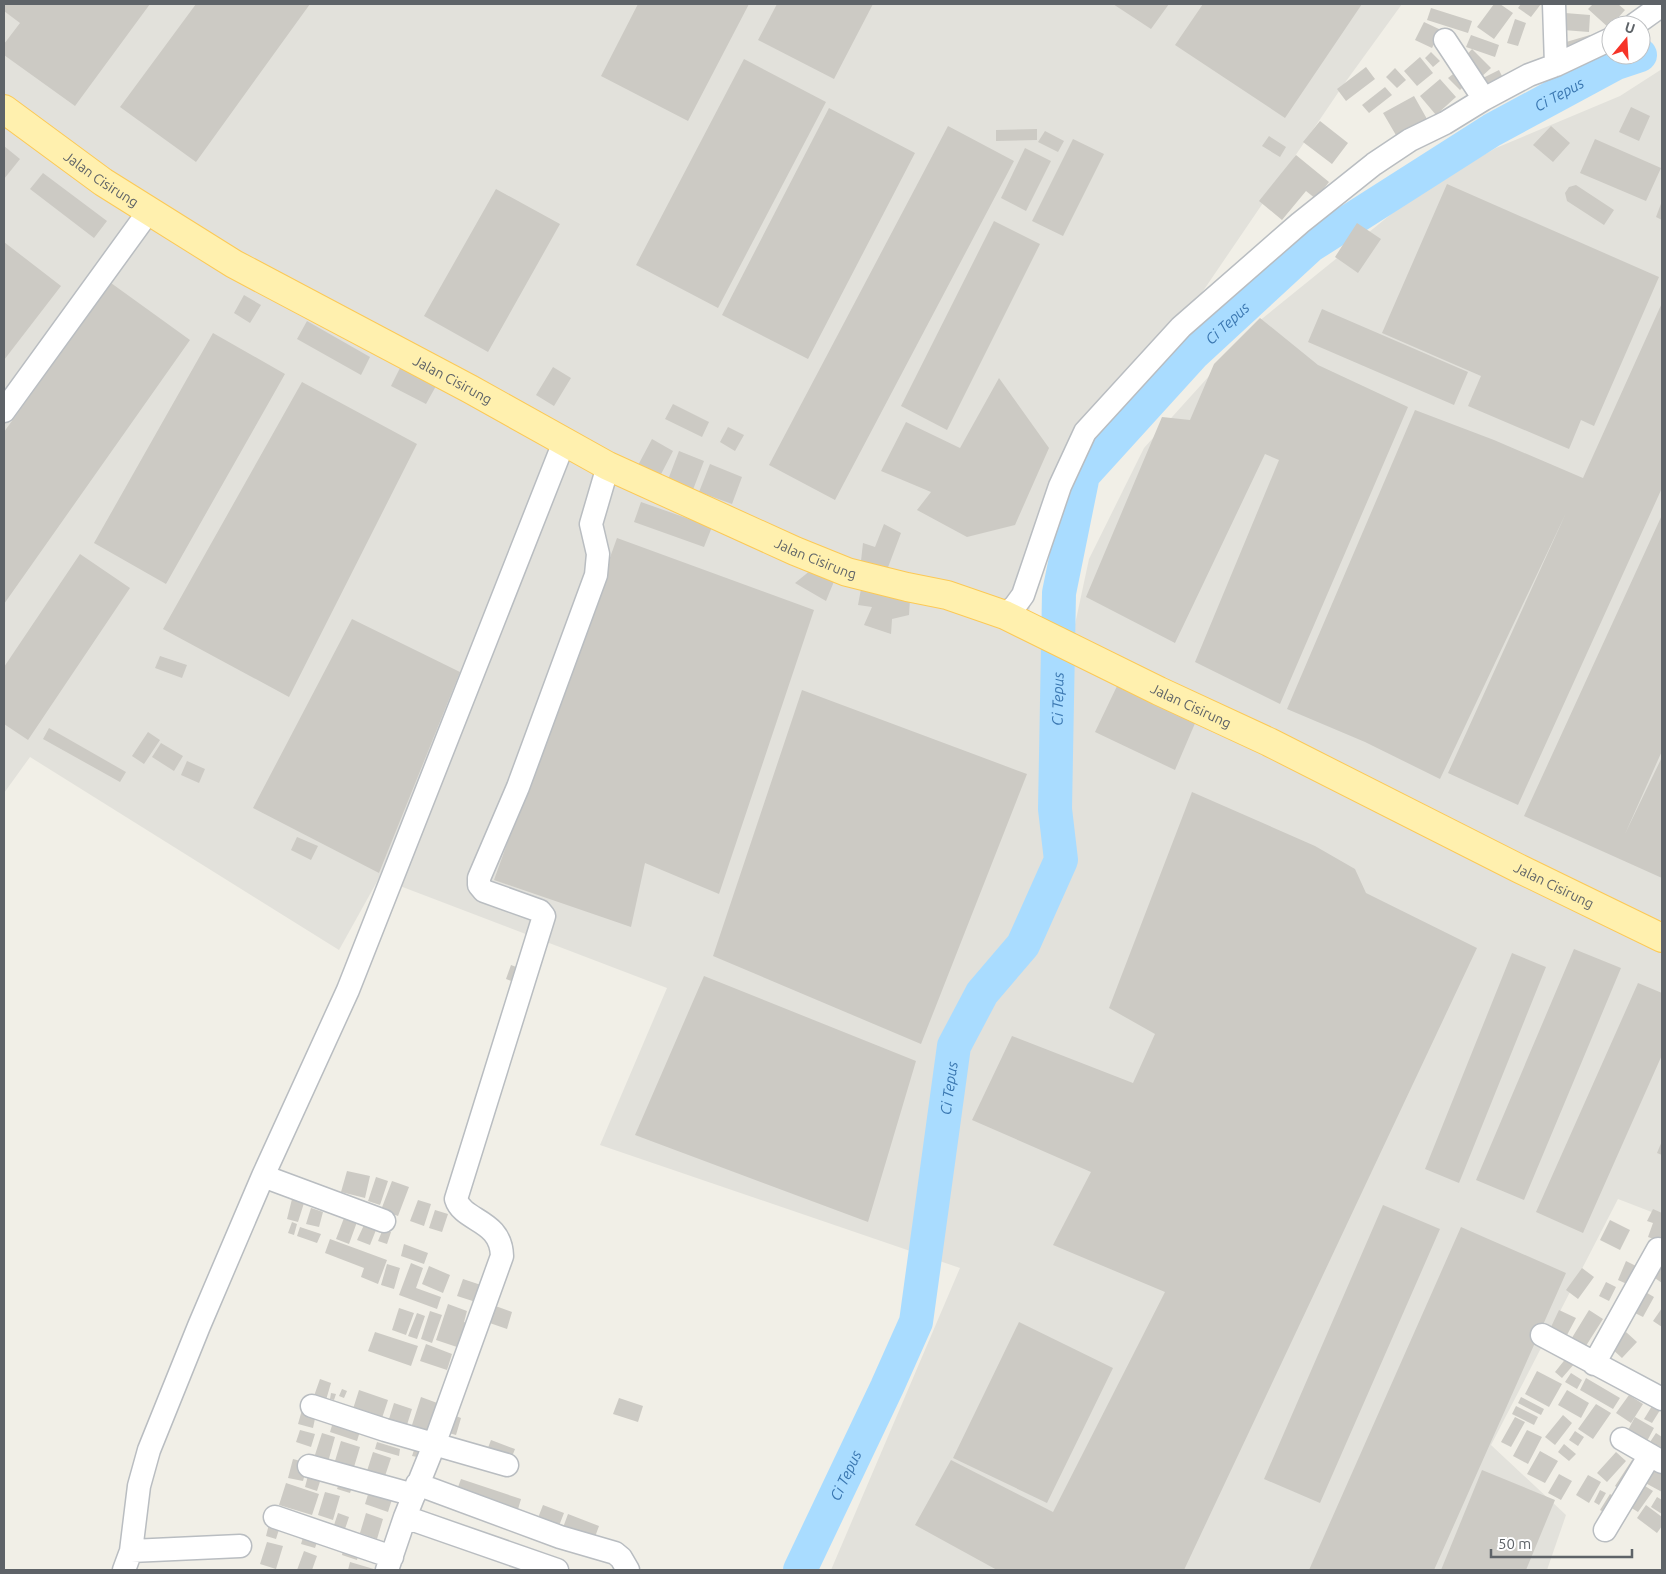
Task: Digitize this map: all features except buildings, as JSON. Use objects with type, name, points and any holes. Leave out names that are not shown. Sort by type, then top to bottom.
[{"type":"main road","name":"Jalan Cisirung","points":[[4,109],[103,182],[234,264],[470,389],[608,466],[795,551],[847,572],[947,595],[1016,620],[1269,742],[1514,866],[1662,938]]},
{"type":"street","points":[[1554,4],[1556,65]]},
{"type":"street","points":[[1648,15],[1662,5]]},
{"type":"street","points":[[1445,40],[1484,99]]},
{"type":"street","points":[[1016,620],[1015,606],[1023,595],[1060,486],[1085,432],[1181,327],[1300,223],[1374,164],[1410,140],[1445,123],[1529,75],[1556,65],[1601,44]]},
{"type":"street","points":[[4,411],[149,210]]},
{"type":"street","points":[[240,1546],[128,1560],[139,1486],[149,1450],[195,1334],[263,1176],[348,990],[564,442]]},
{"type":"street","points":[[275,1517],[390,1566],[405,1517],[434,1445],[502,1256],[501,1242],[494,1232],[461,1207],[456,1199],[544,916],[540,911],[484,891],[479,885],[479,878],[518,787],[596,576],[598,554],[591,524],[608,466]]},
{"type":"street","points":[[263,1176],[384,1221]]},
{"type":"street","points":[[1594,1364],[1658,1249]]},
{"type":"street","points":[[1542,1335],[1662,1399]]},
{"type":"street","points":[[312,1406],[434,1445],[506,1465]]},
{"type":"street","points":[[1605,1530],[1656,1458],[1622,1439]]},
{"type":"street","points":[[309,1466],[415,1490],[615,1553],[622,1558],[628,1570]]},
{"type":"street","points":[[405,1517],[557,1570]]},
{"type":"shaded area","points":[[4,4],[1402,4],[1344,84],[1201,294],[1085,417],[1046,506],[1029,613],[1074,629],[1089,559],[1144,448],[1258,322],[1421,190],[1496,148],[1620,96],[1662,69],[1662,1216],[1618,1199],[1491,1445],[1566,1515],[1547,1570],[831,1570],[960,1268],[600,1145],[667,988],[379,878],[339,950],[30,757],[4,793]]},
{"type":"waterway","name":"Ci Tepus","points":[[800,1570],[916,1322],[954,1046],[982,993],[1023,945],[1061,860],[1055,809],[1059,593],[1083,475],[1193,354],[1310,246],[1492,130],[1612,65]]}]
